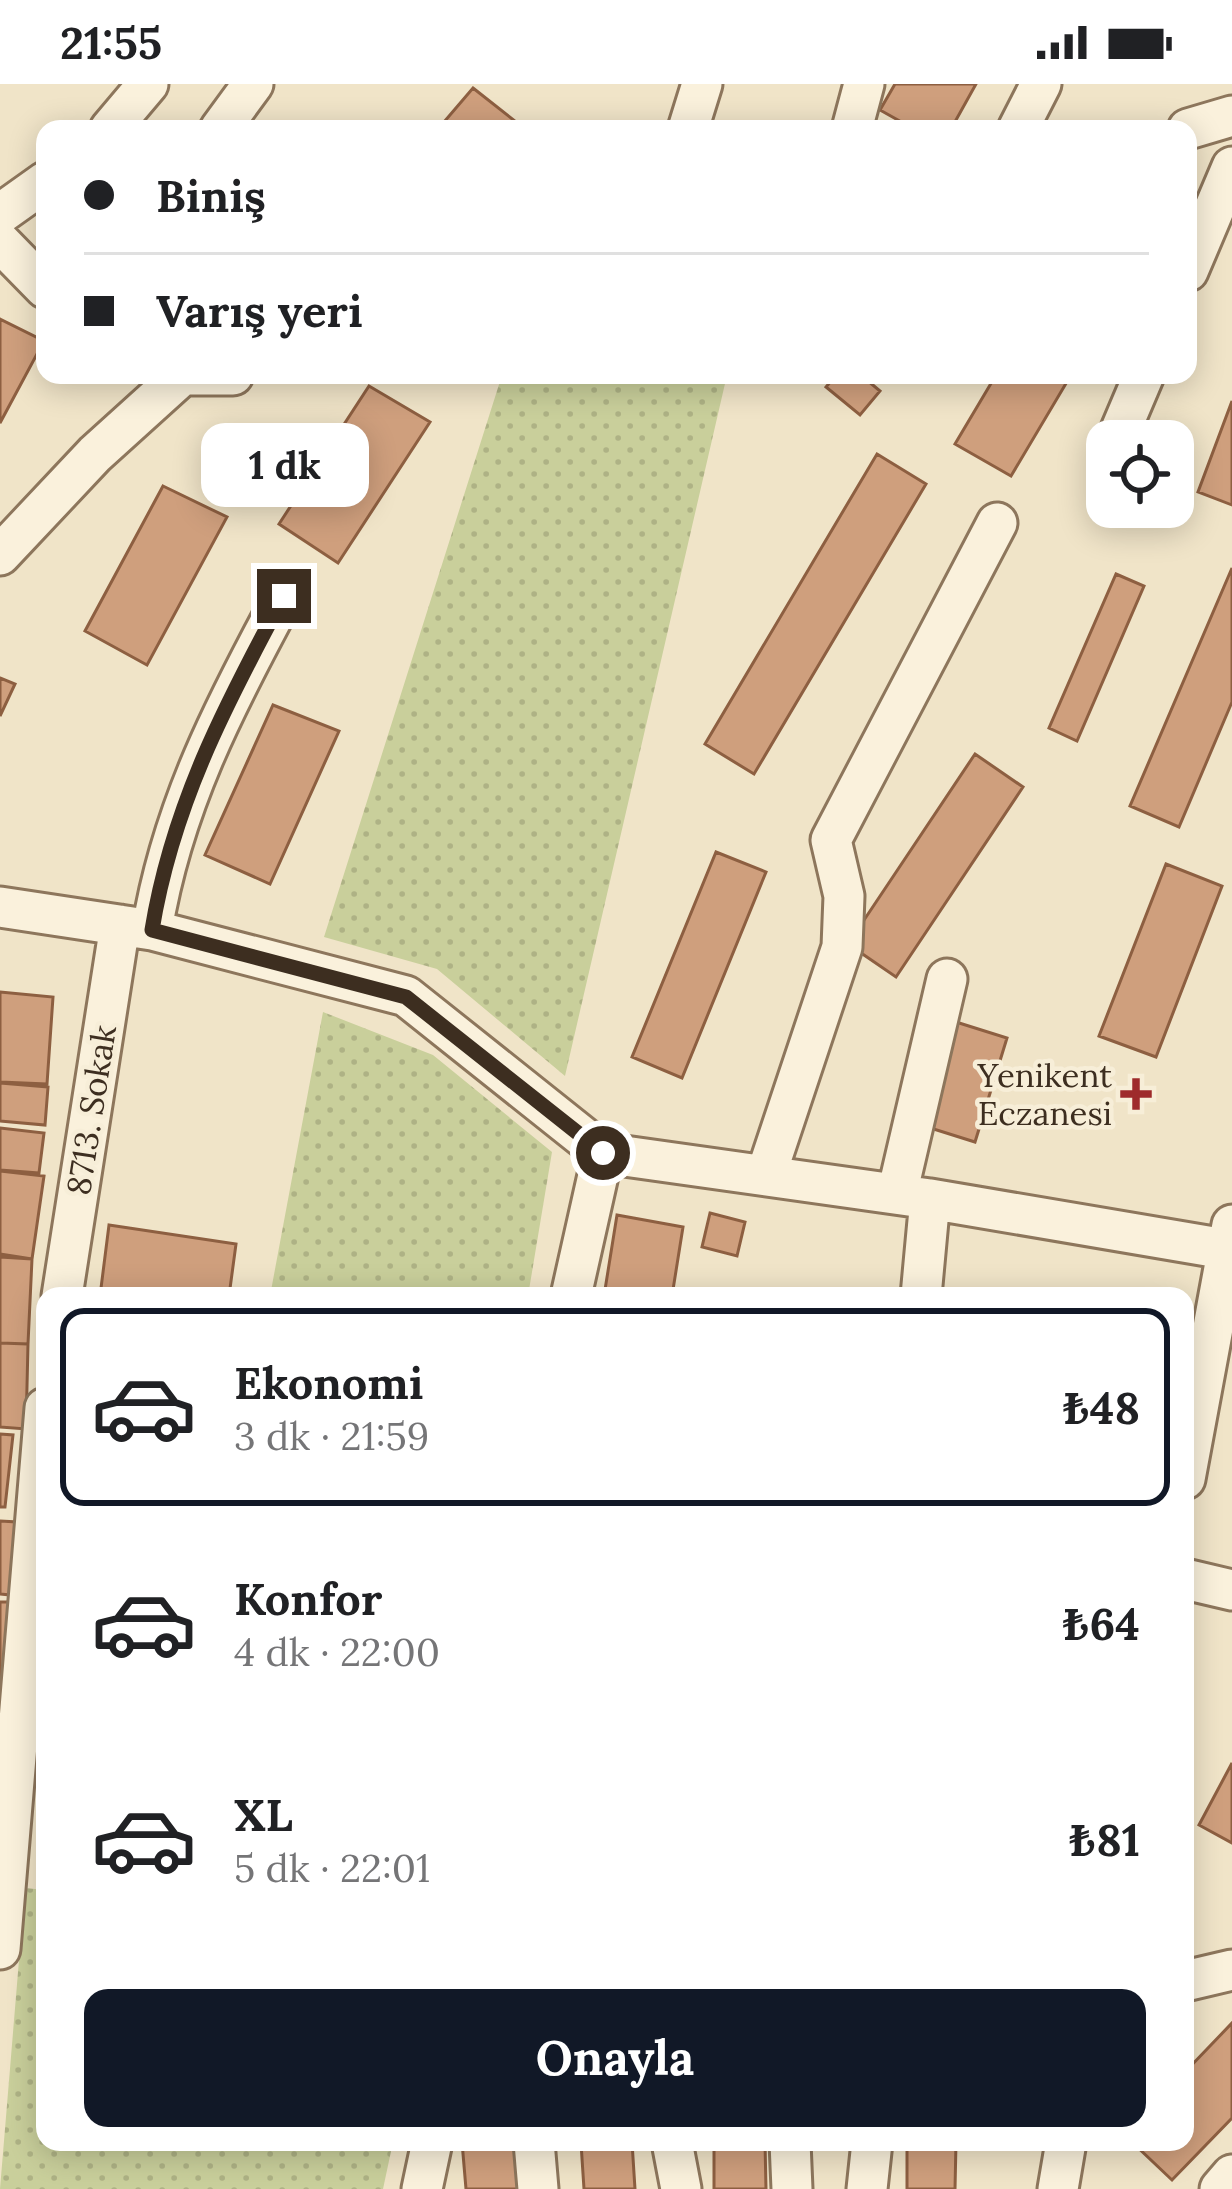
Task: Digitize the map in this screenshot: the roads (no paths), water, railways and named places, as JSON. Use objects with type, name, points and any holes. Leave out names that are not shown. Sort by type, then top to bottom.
[{"type":"street","points":[[118,120],[148,84]]},
{"type":"street","points":[[227,120],[253,84]]},
{"type":"street","points":[[691,120],[702,84]]},
{"type":"street","points":[[854,120],[864,84]]},
{"type":"street","points":[[1023,120],[1041,84]]},
{"type":"street","points":[[1197,126],[1232,116]]},
{"type":"street","points":[[1197,250],[1232,167]]},
{"type":"street","points":[[0,214],[36,188]]},
{"type":"street","points":[[0,242],[36,279]]},
{"type":"street","points":[[0,555],[169,384]]},
{"type":"street","points":[[1125,420],[1140,384]]},
{"type":"street","points":[[766,1175],[842,946],[844,896],[831,839],[997,524]]},
{"type":"street","name":"8713. Sokak","points":[[64,1287],[136,927],[190,783],[284,596]]},
{"type":"street","points":[[0,907],[136,927],[406,997],[603,1153],[1228,1237],[1194,1428]]},
{"type":"street","points":[[920,1287],[913,1197],[947,979]]},
{"type":"street","points":[[573,1287],[603,1153]]},
{"type":"street","points":[[0,1949],[17,1873],[36,1557]]},
{"type":"street","points":[[1194,1581],[1232,1590]]},
{"type":"street","points":[[1194,1979],[1232,1970]]},
{"type":"street","points":[[422,2189],[430,2151]]},
{"type":"street","points":[[535,2151],[538,2189]]},
{"type":"street","points":[[674,2151],[681,2189]]},
{"type":"street","points":[[790,2151],[792,2189]]},
{"type":"street","points":[[867,2189],[871,2151]]},
{"type":"street","points":[[1058,2189],[1064,2151]]},
{"type":"street","points":[[1220,2189],[1232,2175]]},
{"type":"place","name":"Yenikent Eczanesi","points":[[1136,1094]]}]
